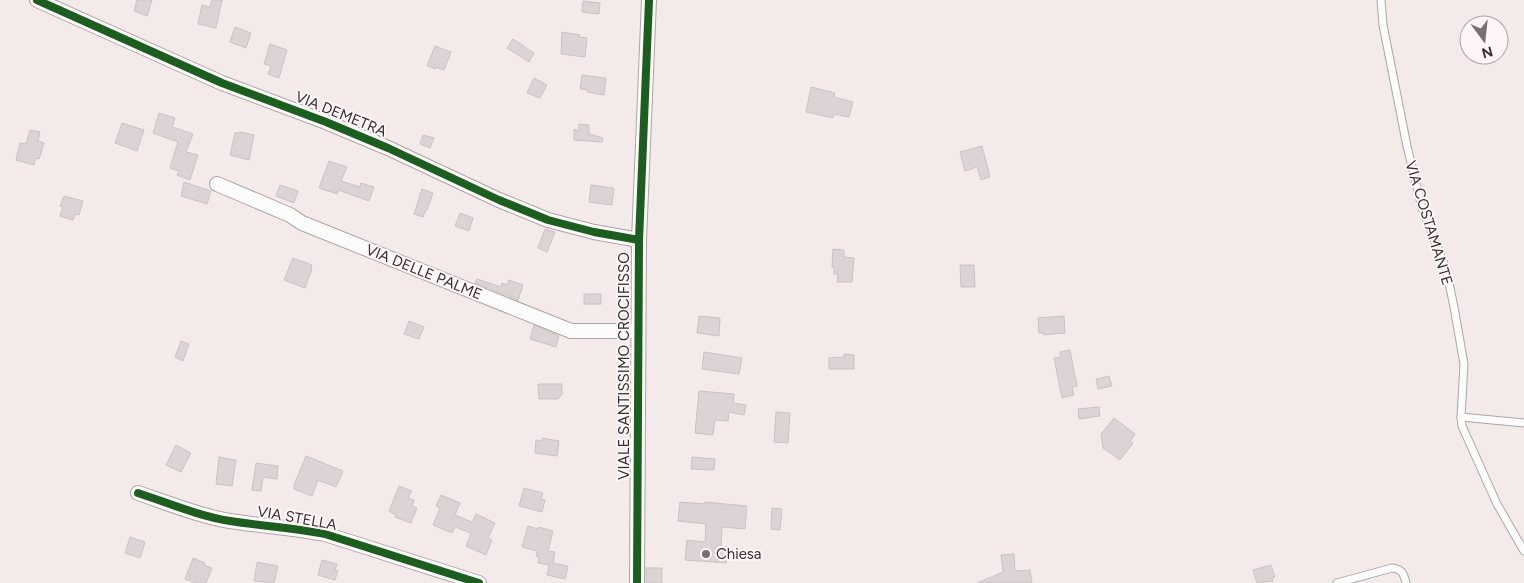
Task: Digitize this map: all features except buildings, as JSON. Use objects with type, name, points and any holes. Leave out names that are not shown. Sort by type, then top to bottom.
[{"type":"street","name":"VIA DEMETRA","points":[[37,0],[222,83],[326,122],[388,148],[499,200],[548,220],[586,230],[639,240]]},
{"type":"street","name":"VIALE SANTISSIMO CROCIFISSO","points":[[637,583],[639,240],[649,0]]},
{"type":"street","name":"VIA DELLE PALME","points":[[217,184],[311,226],[571,330],[638,331]]},
{"type":"street","name":"VIA STELLA","points":[[138,493],[208,516],[325,534],[479,583]]},
{"type":"lane","name":"VIA COSTAMANTE","points":[[1381,0],[1383,25],[1406,146],[1422,208],[1446,269],[1454,307],[1464,364],[1461,417]]},
{"type":"lane","points":[[1524,423],[1461,417],[1462,426],[1497,504],[1524,551]]},
{"type":"lane","points":[[1337,583],[1392,568],[1398,568],[1403,573],[1406,583]]},
{"type":"cycle path","points":[[37,0],[222,83],[326,122],[388,148],[499,200],[548,220],[594,232],[639,240]]},
{"type":"cycle path","points":[[637,583],[639,240],[649,0]]},
{"type":"cycle path","points":[[138,493],[218,519],[325,534],[479,583]]},
{"type":"place","name":"Chiesa","points":[[706,554]]}]
